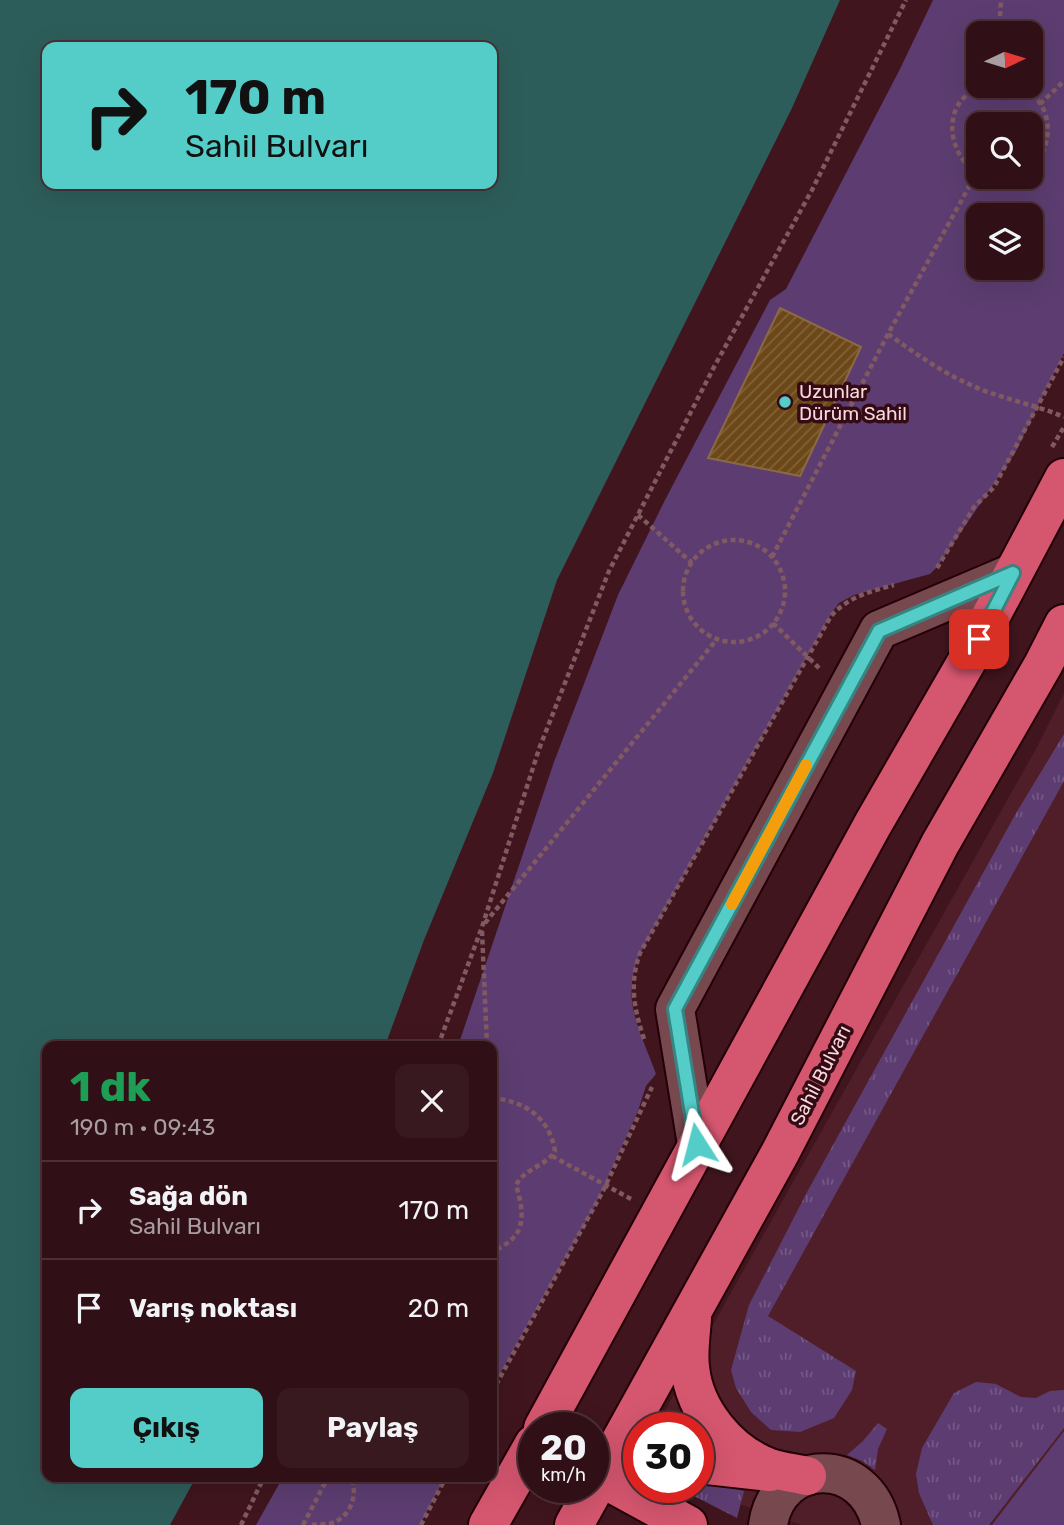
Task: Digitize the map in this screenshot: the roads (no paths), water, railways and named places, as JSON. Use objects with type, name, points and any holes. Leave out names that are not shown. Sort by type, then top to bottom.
[{"type":"highway","points":[[552,1412],[873,824],[967,661],[1064,478]]},
{"type":"highway","name":"Sahil Bulvarı","points":[[609,1459],[780,1153],[940,844],[991,752],[1054,658],[1064,624]]},
{"type":"highway","points":[[693,1311],[690,1367],[695,1392],[707,1417],[723,1436],[752,1459],[771,1468],[807,1476]]},
{"type":"highway","points":[[609,1459],[688,1525]]},
{"type":"highway","points":[[714,1466],[807,1476]]},
{"type":"highway","points":[[488,1525],[518,1472]]},
{"type":"highway","name":"Sahil Bulvarı","points":[[574,1525],[586,1503]]},
{"type":"street","points":[[697,1144],[675,1009],[845,692],[879,631],[1013,573]]},
{"type":"street","points":[[768,1525],[778,1497],[791,1484],[807,1476],[825,1473],[842,1476],[857,1484],[870,1496],[886,1520]]},
{"type":"water","points":[[0,0],[840,0],[792,108],[557,580],[493,773],[424,940],[387,1041],[42,1041],[42,1482],[193,1482],[170,1525],[0,1525]]},
{"type":"place","name":"Uzunlar Dürüm Sahil","points":[[785,402]]}]
